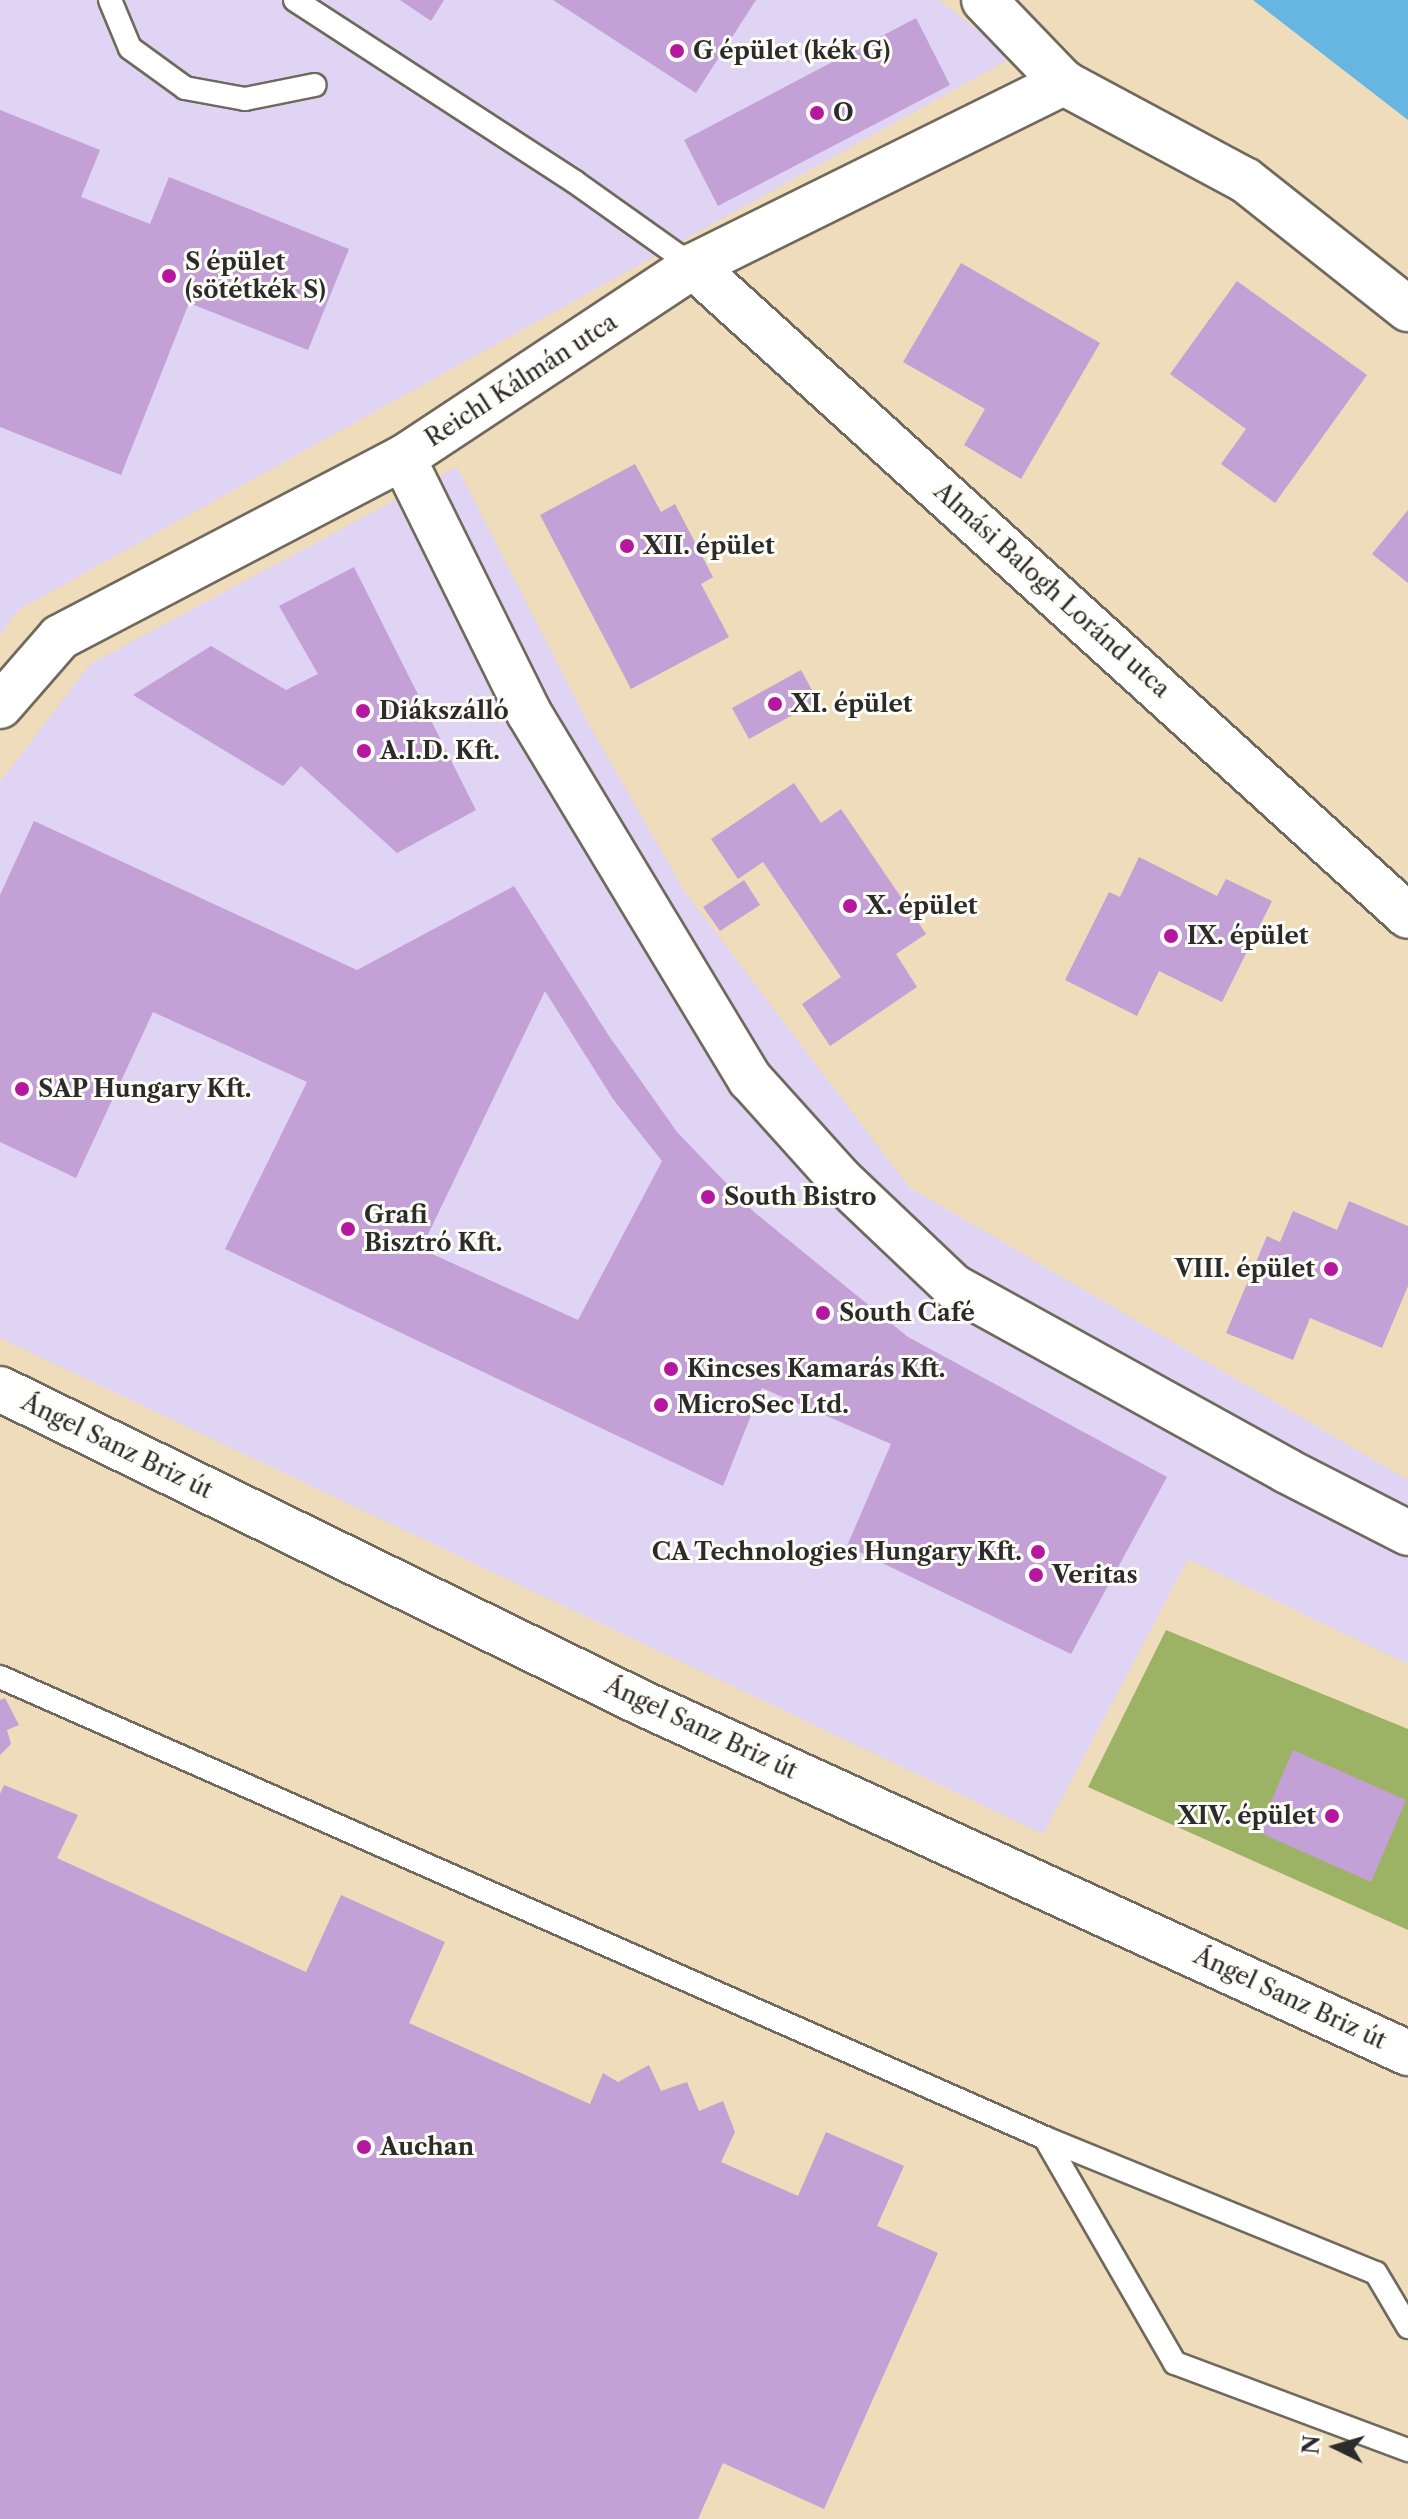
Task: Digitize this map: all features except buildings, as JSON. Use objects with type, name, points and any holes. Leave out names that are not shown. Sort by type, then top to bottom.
[{"type":"street","points":[[984,0],[1064,83],[1245,180],[1408,309]]},
{"type":"street","name":"Reichl Kálmán utca","points":[[0,706],[60,637],[403,458],[693,266],[1064,83]]},
{"type":"street","name":"Almási Balogh Loránd utca","points":[[693,266],[1066,601],[1408,916]]},
{"type":"street","points":[[403,458],[529,713],[750,1079],[839,1178],[954,1287],[1405,1522]]},
{"type":"street","name":"Ángel Sanz Briz út","points":[[0,1389],[646,1705],[1408,2053]]},
{"type":"lane","points":[[110,0],[130,48],[185,88],[245,99],[315,85]]},
{"type":"lane","points":[[295,0],[575,182],[693,266]]},
{"type":"lane","points":[[0,1677],[1045,2138],[1376,2273],[1408,2327]]},
{"type":"lane","points":[[1045,2138],[1175,2363],[1408,2450]]},
{"type":"shaded area","points":[[0,0],[939,0],[1013,57],[18,610],[0,635]]},
{"type":"shaded area","points":[[457,467],[587,721],[685,892],[909,1187],[1408,1480],[1408,1664],[1188,1559],[1043,1834],[0,1338],[0,782],[90,664]]},
{"type":"green space","points":[[1166,1630],[1408,1729],[1408,1930],[1088,1787]]},
{"type":"water","points":[[1253,0],[1408,0],[1408,120]]},
{"type":"place","name":"G épület (kék G)","points":[[677,51]]},
{"type":"place","name":"O","points":[[817,113]]},
{"type":"place","name":"S épület (sötétkék S)","points":[[169,276]]},
{"type":"place","name":"XII. épület","points":[[627,546]]},
{"type":"place","name":"XI. épület","points":[[775,704]]},
{"type":"place","name":"Diákszálló","points":[[363,711]]},
{"type":"place","name":"A.I.D. Kft.","points":[[364,751]]},
{"type":"place","name":"X. épület","points":[[850,906]]},
{"type":"place","name":"IX. épület","points":[[1171,936]]},
{"type":"place","name":"SAP Hungary Kft.","points":[[22,1089]]},
{"type":"place","name":"South Bistro","points":[[708,1197]]},
{"type":"place","name":"Grafi Bisztró Kft.","points":[[348,1229]]},
{"type":"place","name":"VIII. épület","points":[[1331,1269]]},
{"type":"place","name":"South Café","points":[[823,1313]]},
{"type":"place","name":"Kincses Kamarás Kft.","points":[[671,1369]]},
{"type":"place","name":"MicroSec Ltd.","points":[[661,1405]]},
{"type":"place","name":"CA Technologies Hungary Kft.","points":[[1038,1552]]},
{"type":"place","name":"Veritas","points":[[1036,1575]]},
{"type":"place","name":"XIV. épület","points":[[1332,1816]]},
{"type":"place","name":"Auchan","points":[[364,2147]]}]
